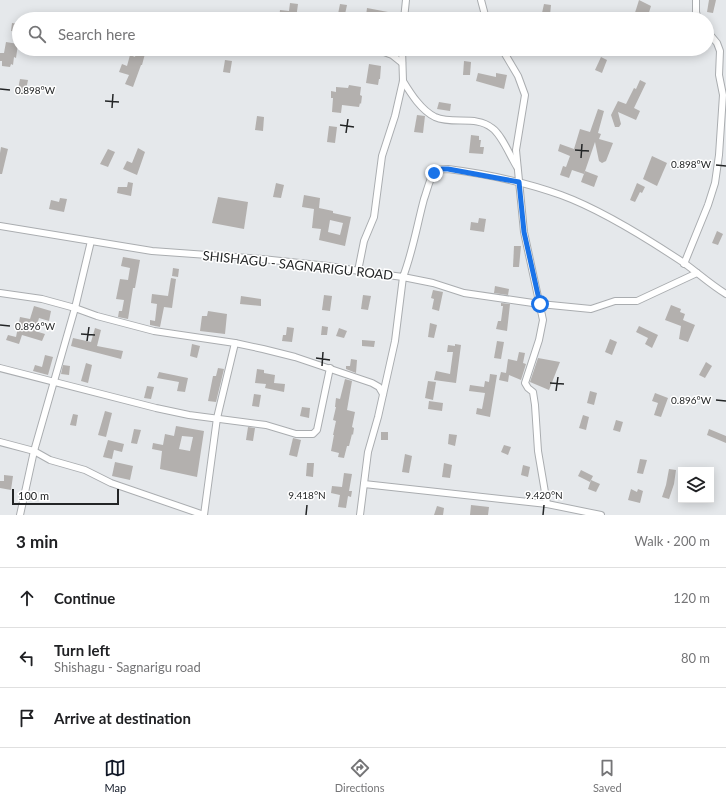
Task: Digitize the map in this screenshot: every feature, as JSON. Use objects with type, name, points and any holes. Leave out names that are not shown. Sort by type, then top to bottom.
[{"type":"street","points":[[405,12],[406,0]]},
{"type":"street","points":[[481,0],[484,12]]},
{"type":"street","points":[[696,0],[696,12]]},
{"type":"street","points":[[684,264],[708,205],[715,183],[719,155],[723,95],[719,75],[720,51],[714,39]]},
{"type":"street","points":[[393,56],[402,63]]},
{"type":"street","points":[[358,271],[364,241],[374,217],[382,156],[395,116],[402,81],[402,56]]},
{"type":"street","points":[[506,56],[518,76],[525,95],[516,150],[524,232],[543,320],[525,383],[533,392],[536,440],[547,504]]},
{"type":"street","points":[[402,81],[425,110],[436,118],[468,121],[484,124],[492,128],[500,137],[518,168]]},
{"type":"street","points":[[722,90],[726,82]]},
{"type":"street","name":"SHISHAGU - SAGNARIGU ROAD","points":[[0,226],[152,251],[269,260],[403,276],[410,257],[426,192],[434,173],[438,170],[448,169],[519,182]]},
{"type":"street","points":[[519,182],[561,195],[583,204],[621,225],[684,264],[726,294]]},
{"type":"street","points":[[20,515],[34,451],[76,308],[91,241]]},
{"type":"street","points":[[360,515],[368,452],[395,341],[403,276],[433,283],[464,293],[540,304],[591,309],[615,301],[637,301],[697,274]]},
{"type":"street","points":[[0,293],[42,299],[76,308],[97,316],[154,331],[235,343],[295,357],[372,383],[378,387],[383,394]]},
{"type":"street","points":[[0,442],[34,451],[50,460],[85,470],[111,483],[204,515],[217,418],[235,343]]},
{"type":"street","points":[[0,368],[55,383],[189,415],[266,425],[296,434],[313,434],[317,430],[330,368]]},
{"type":"street","points":[[364,484],[547,504],[601,515]]},
{"type":"building","points":[[639,0],[651,6],[649,12],[635,12]]},
{"type":"building","points":[[709,0],[716,0],[713,12],[707,12]]},
{"type":"building","points":[[290,3],[298,4],[297,12],[280,12],[280,10],[289,11]]},
{"type":"building","points":[[340,4],[347,5],[346,12],[338,12]]},
{"type":"building","points":[[544,4],[551,5],[550,12],[542,12]]},
{"type":"building","points":[[367,8],[388,12],[366,12]]},
{"type":"building","points":[[6,42],[12,43],[12,56],[16,56],[16,58],[14,57],[13,65],[11,64],[10,67],[2,66],[2,61],[0,61],[0,53],[4,53]]},
{"type":"building","points":[[130,56],[144,56],[133,87],[125,84],[129,75],[119,72],[122,64],[127,66]]},
{"type":"building","points":[[601,57],[607,60],[602,73],[595,70]]},
{"type":"building","points":[[225,60],[232,61],[230,73],[223,72]]},
{"type":"building","points":[[464,61],[471,62],[470,75],[463,75]]},
{"type":"building","points":[[369,64],[381,66],[378,85],[366,83]]},
{"type":"building","points":[[478,73],[496,77],[496,73],[507,75],[504,89],[476,81]]},
{"type":"building","points":[[20,79],[28,80],[25,95],[17,94]]},
{"type":"building","points":[[640,80],[646,83],[634,108],[640,111],[636,120],[618,112],[621,124],[619,127],[615,127],[611,115],[618,101],[626,104]]},
{"type":"building","points":[[349,85],[361,87],[361,104],[360,103],[359,107],[342,105],[341,113],[332,112],[333,98],[331,98],[331,91],[336,92],[336,87],[348,88]]},
{"type":"building","points":[[439,102],[451,104],[450,111],[437,109]]},
{"type":"building","points":[[598,109],[604,111],[598,133],[601,134],[599,139],[613,143],[606,161],[602,163],[599,161],[595,142],[584,174],[572,170],[569,178],[560,175],[563,166],[566,167],[570,156],[558,151],[560,144],[574,149],[580,129],[590,132]]},
{"type":"building","points":[[417,115],[425,116],[423,133],[414,132]]},
{"type":"building","points":[[257,116],[264,117],[263,131],[255,130]]},
{"type":"building","points":[[329,126],[337,127],[335,143],[327,142]]},
{"type":"building","points":[[471,135],[479,136],[479,140],[481,140],[480,147],[484,147],[483,154],[469,153]]},
{"type":"building","points":[[1,147],[8,149],[2,174],[0,174],[0,153]]},
{"type":"building","points":[[138,148],[145,152],[137,175],[123,169],[127,161],[132,163]]},
{"type":"building","points":[[108,149],[115,152],[108,167],[100,164]]},
{"type":"building","points":[[652,156],[667,163],[657,186],[643,179]]},
{"type":"building","points":[[585,171],[598,176],[594,187],[581,182]]},
{"type":"building","points":[[128,182],[133,183],[131,196],[117,193],[118,187],[127,187]]},
{"type":"building","points":[[276,183],[284,185],[281,198],[273,197]]},
{"type":"building","points":[[637,183],[645,187],[642,193],[640,192],[635,202],[630,200]]},
{"type":"building","points":[[304,195],[320,198],[319,208],[351,217],[345,246],[319,240],[321,229],[312,228],[314,209],[302,207]],"holes":[[[330,220],[343,223],[340,235],[328,232]]]},
{"type":"building","points":[[218,197],[248,202],[244,229],[212,223]]},
{"type":"building","points":[[60,198],[67,199],[64,212],[49,209],[51,200],[59,202]]},
{"type":"building","points":[[479,218],[486,219],[484,232],[470,230],[471,222],[478,223]]},
{"type":"building","points":[[717,231],[723,234],[718,245],[712,243]]},
{"type":"building","points":[[514,246],[521,246],[519,267],[513,267]]},
{"type":"building","points":[[123,257],[140,260],[135,288],[133,288],[128,319],[118,317],[119,311],[122,311],[124,300],[116,299],[120,279],[128,280],[130,268],[121,266]]},
{"type":"building","points":[[173,268],[179,269],[178,277],[172,276]]},
{"type":"building","points":[[171,278],[176,279],[172,308],[164,307],[160,327],[150,325],[150,320],[155,321],[157,304],[151,303],[152,294],[168,296]]},
{"type":"building","points":[[495,286],[509,289],[508,295],[494,293]]},
{"type":"building","points":[[433,290],[443,292],[439,311],[432,309],[434,299],[431,298]]},
{"type":"building","points":[[324,295],[332,296],[330,311],[322,310]]},
{"type":"building","points":[[363,295],[371,296],[368,310],[361,309]]},
{"type":"building","points":[[241,296],[261,299],[261,306],[240,304]]},
{"type":"building","points":[[501,303],[510,304],[507,331],[496,329],[498,321],[501,321],[503,306],[501,306]]},
{"type":"building","points":[[671,305],[681,309],[680,312],[685,314],[683,320],[695,325],[688,342],[679,339],[681,326],[665,320]]},
{"type":"building","points":[[34,306],[51,311],[49,321],[39,318],[35,331],[45,334],[42,341],[22,335],[19,344],[6,340],[8,335],[16,337],[20,317],[30,319]]},
{"type":"building","points":[[208,311],[227,314],[225,334],[200,331],[202,316],[207,316]]},
{"type":"building","points":[[430,323],[437,325],[434,338],[428,337]]},
{"type":"building","points":[[322,326],[328,327],[327,335],[321,335]]},
{"type":"building","points":[[639,326],[658,335],[652,348],[645,344],[648,338],[636,332]]},
{"type":"building","points":[[287,327],[294,328],[292,342],[282,341],[283,335],[286,335]]},
{"type":"building","points":[[95,328],[101,330],[97,346],[123,351],[121,359],[71,346],[73,338],[91,342]]},
{"type":"building","points":[[339,328],[347,331],[344,338],[336,336]]},
{"type":"building","points":[[610,339],[617,342],[612,355],[605,352]]},
{"type":"building","points":[[362,340],[375,341],[374,347],[362,346]]},
{"type":"building","points":[[497,341],[504,342],[501,359],[494,358]]},
{"type":"building","points":[[192,344],[200,346],[197,358],[190,356]]},
{"type":"building","points":[[455,344],[461,345],[456,383],[434,380],[436,371],[450,374],[453,352],[447,352],[448,345],[455,346]]},
{"type":"building","points":[[519,352],[525,353],[523,363],[526,364],[521,380],[509,375],[508,382],[499,380],[501,372],[506,373],[508,359],[517,361]]},
{"type":"building","points":[[45,355],[53,357],[48,375],[33,371],[35,365],[42,367]]},
{"type":"building","points":[[538,358],[560,362],[549,390],[530,382]]},
{"type":"building","points":[[351,359],[357,360],[356,373],[346,369],[346,366],[350,366]]},
{"type":"building","points":[[706,362],[712,366],[705,378],[699,375]]},
{"type":"building","points":[[86,363],[92,365],[88,383],[81,381]]},
{"type":"building","points":[[63,365],[70,366],[69,375],[61,374]]},
{"type":"building","points":[[218,368],[224,369],[216,402],[208,401],[213,376],[216,376]]},
{"type":"building","points":[[257,369],[264,370],[264,373],[275,375],[274,383],[285,384],[284,392],[265,388],[266,384],[255,383]]},
{"type":"building","points":[[159,372],[188,378],[185,392],[177,391],[179,382],[157,378]]},
{"type":"building","points":[[490,374],[497,375],[490,417],[476,414],[477,408],[482,409],[485,393],[469,391],[470,385],[484,387],[485,381],[489,382]]},
{"type":"building","points":[[345,379],[352,381],[347,410],[355,412],[352,427],[354,428],[353,435],[352,434],[349,446],[347,446],[344,458],[338,457],[339,453],[331,451],[336,421],[333,420],[336,407],[336,398],[340,399]]},
{"type":"building","points":[[428,381],[436,382],[433,400],[425,398]]},
{"type":"building","points":[[147,386],[154,387],[151,399],[144,398]]},
{"type":"building","points":[[590,391],[597,393],[594,405],[587,403]]},
{"type":"building","points":[[655,393],[668,398],[661,417],[654,415],[658,403],[652,401]]},
{"type":"building","points":[[254,394],[261,395],[259,407],[252,406]]},
{"type":"building","points":[[429,401],[443,403],[442,411],[428,409]]},
{"type":"building","points":[[302,407],[310,408],[309,418],[300,416]]},
{"type":"building","points":[[105,411],[112,413],[106,437],[98,435]]},
{"type":"building","points":[[73,414],[78,415],[76,426],[70,425]]},
{"type":"building","points":[[583,415],[589,417],[586,430],[579,428]]},
{"type":"building","points":[[616,420],[623,422],[620,432],[613,430]]},
{"type":"building","points":[[176,426],[204,431],[197,477],[160,469],[162,451],[152,449],[153,443],[163,445],[165,434],[174,436]],"holes":[[[182,436],[193,437],[190,451],[179,449]]]},
{"type":"building","points":[[248,427],[255,428],[253,441],[246,440]]},
{"type":"building","points":[[134,429],[141,430],[137,444],[131,443]]},
{"type":"building","points":[[709,429],[726,436],[726,443],[707,435]]},
{"type":"building","points":[[381,432],[388,432],[388,440],[381,440]]},
{"type":"building","points":[[449,434],[457,435],[455,446],[448,444]]},
{"type":"building","points":[[293,438],[301,440],[297,457],[289,455]]},
{"type":"building","points":[[108,440],[124,444],[122,452],[114,450],[112,459],[103,457]]},
{"type":"building","points":[[504,445],[511,447],[508,455],[501,452]]},
{"type":"building","points":[[405,454],[412,456],[409,473],[402,472]]},
{"type":"building","points":[[640,459],[647,460],[643,474],[637,473]]},
{"type":"building","points":[[115,462],[133,466],[130,480],[112,476]]},
{"type":"building","points":[[307,463],[314,463],[313,477],[306,476]]},
{"type":"building","points":[[444,463],[452,465],[450,478],[442,477]]},
{"type":"building","points":[[523,465],[530,467],[528,477],[521,475]]},
{"type":"building","points":[[669,469],[676,470],[674,484],[669,499],[662,497]]},
{"type":"building","points":[[581,470],[593,476],[590,482],[578,476]]},
{"type":"building","points":[[344,473],[352,474],[349,491],[352,491],[351,497],[348,496],[346,508],[338,507],[340,495],[331,493],[332,486],[342,487]]},
{"type":"building","points":[[4,475],[13,476],[11,490],[0,488],[0,481],[4,481]]},
{"type":"building","points":[[591,480],[600,484],[596,492],[588,489]]},
{"type":"building","points":[[631,489],[637,492],[638,489],[643,491],[640,503],[628,500]]},
{"type":"building","points":[[471,505],[489,507],[488,515],[470,515]]},
{"type":"building","points":[[437,506],[444,508],[443,515],[434,515]]},
{"type":"route","points":[[434,173],[438,170],[448,169],[488,175],[519,182],[524,232],[540,304]]}]
